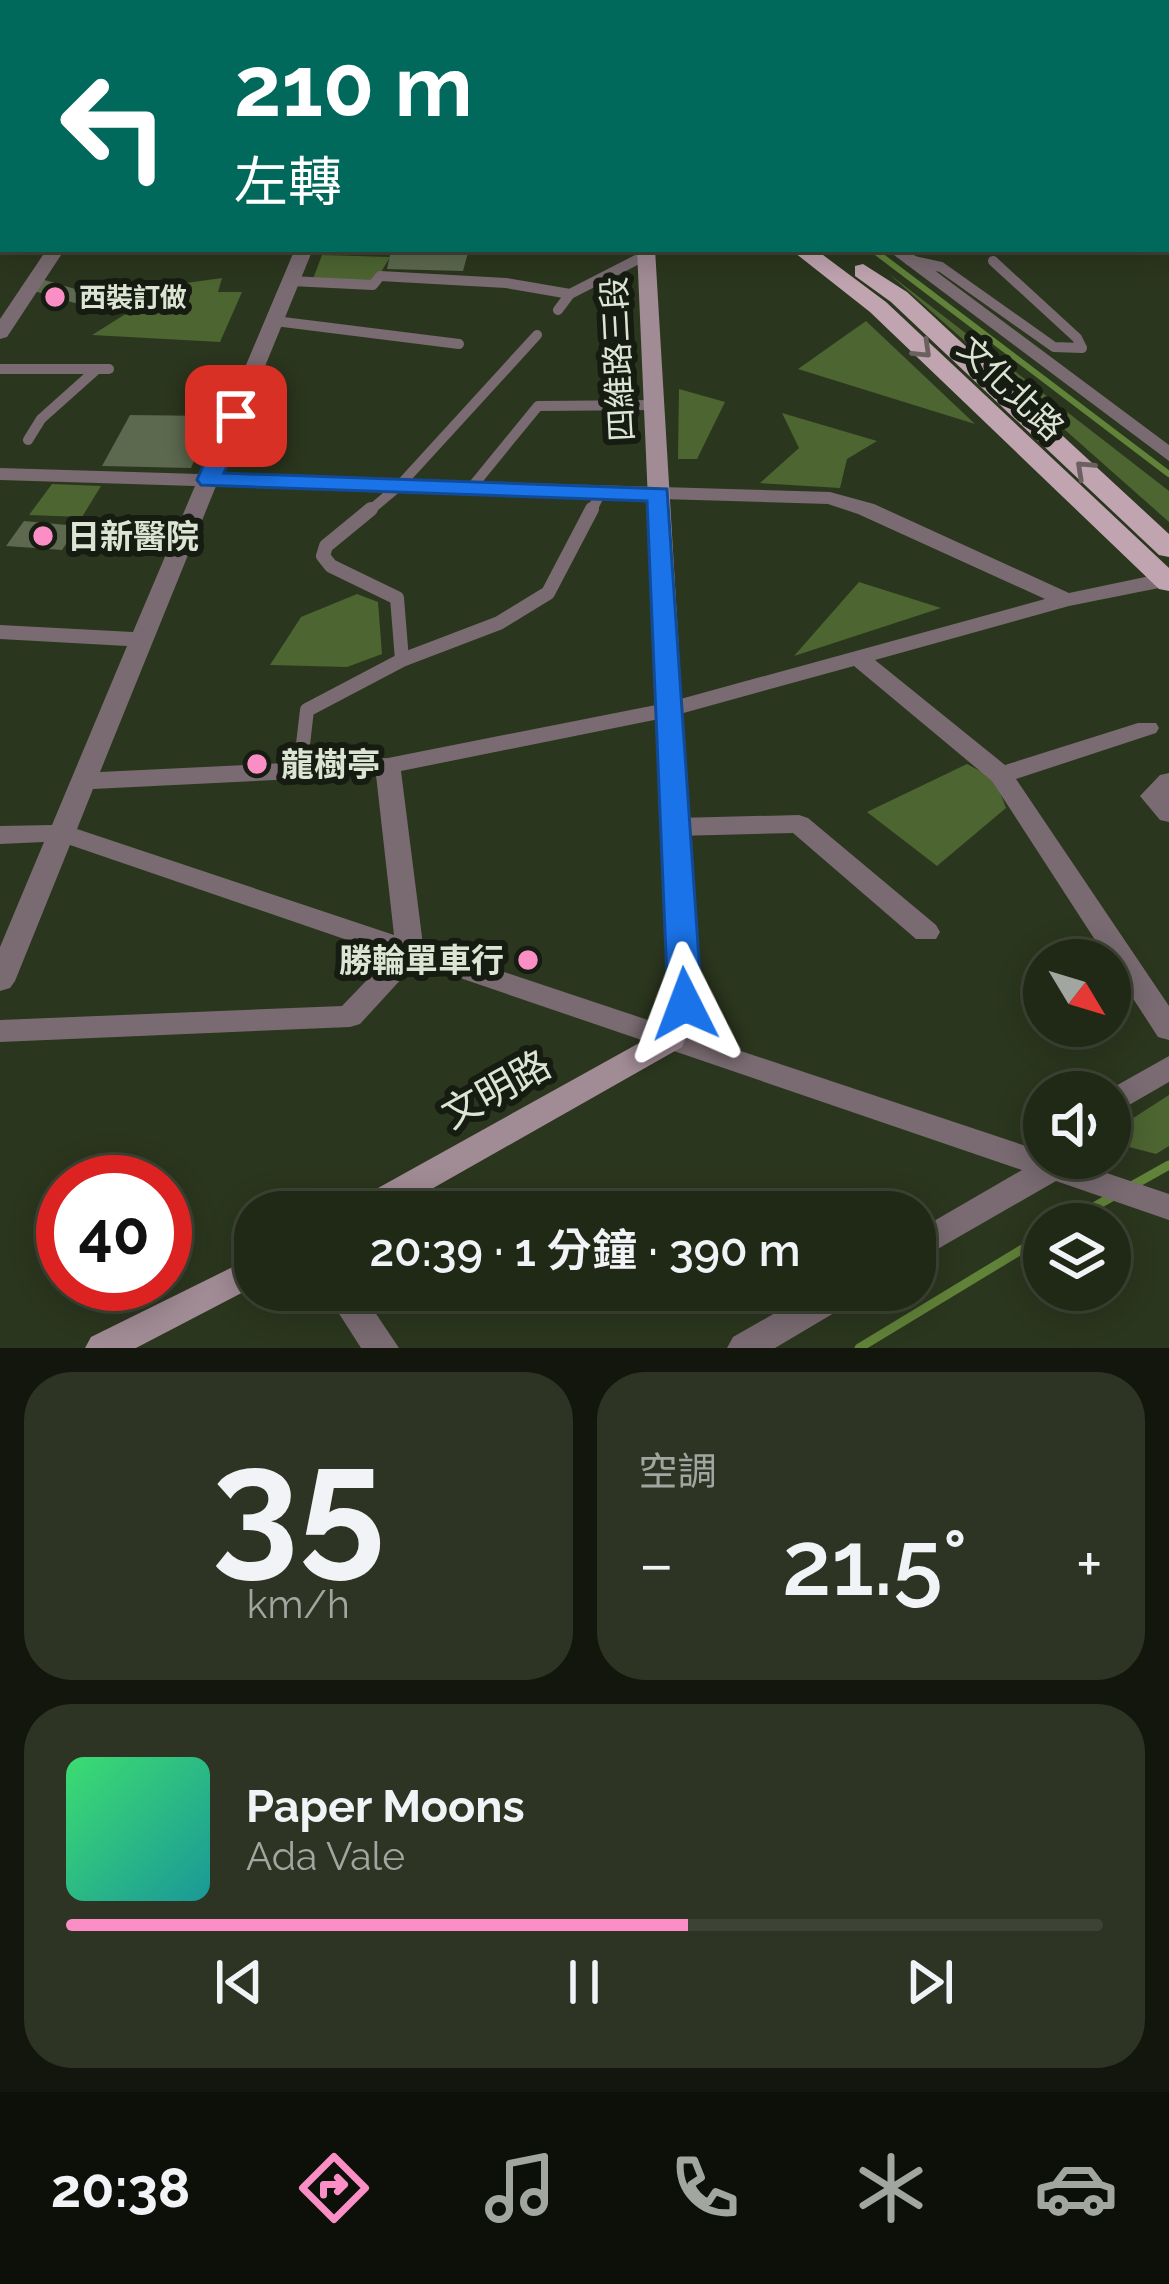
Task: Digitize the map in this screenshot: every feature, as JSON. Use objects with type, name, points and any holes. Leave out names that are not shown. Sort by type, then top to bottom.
[{"type":"main road","name":"文化北路","points":[[805,252],[878,307],[1168,581]]},
{"type":"main road","name":"文化北路","points":[[835,252],[899,297],[1169,549]]},
{"type":"street","points":[[0,333],[54,252]]},
{"type":"street","points":[[0,981],[303,252]]},
{"type":"street","name":"四維路三段","points":[[646,252],[685,1004],[671,1039]]},
{"type":"street","points":[[902,254],[1169,455]]},
{"type":"street","points":[[0,474],[830,498],[866,509],[1066,600]]},
{"type":"street","points":[[84,781],[388,766],[669,710],[1066,600],[1168,581]]},
{"type":"street","points":[[0,632],[142,640]]},
{"type":"street","points":[[858,658],[1001,775],[1169,1029]]},
{"type":"street","points":[[1001,775],[1147,728]]},
{"type":"street","points":[[0,1031],[350,1016],[410,952],[388,766]]},
{"type":"street","points":[[1169,781],[1153,796],[1169,814]]},
{"type":"street","points":[[676,827],[799,824],[926,932]]},
{"type":"street","points":[[0,835],[62,833],[671,1039],[1023,1151]]},
{"type":"street","name":"文明路","points":[[400,1191],[671,1039]]},
{"type":"street","points":[[1131,1091],[1169,1067]]},
{"type":"street","points":[[936,1233],[1023,1169]]},
{"type":"street","points":[[1098,1179],[1169,1207]]},
{"type":"street","points":[[104,1348],[234,1281]]},
{"type":"street","points":[[355,1311],[381,1348]]},
{"type":"street","points":[[745,1348],[808,1311]]},
{"type":"lane","points":[[558,310],[570,293],[646,252]]},
{"type":"lane","points":[[902,254],[941,267],[1054,347],[1082,348],[1077,338],[993,261]]},
{"type":"lane","points":[[291,281],[373,286],[380,276],[439,277],[570,293]]},
{"type":"lane","points":[[275,321],[460,344]]},
{"type":"lane","points":[[401,660],[397,598],[331,566],[322,556],[326,546],[399,485],[537,335]]},
{"type":"lane","points":[[0,369],[103,369],[40,419],[28,440]]},
{"type":"lane","points":[[471,488],[538,406],[654,405]]},
{"type":"lane","points":[[300,770],[307,710],[401,660],[499,622],[548,593],[601,492]]},
{"type":"green space","points":[[322,255],[390,257],[374,284],[313,279]]},
{"type":"green space","points":[[888,273],[1169,491],[1169,522]]},
{"type":"green space","points":[[222,278],[218,292],[242,292],[220,342],[92,335],[172,285]]},
{"type":"green space","points":[[866,321],[975,424],[798,369]]},
{"type":"green space","points":[[679,389],[725,402],[697,459],[678,459]]},
{"type":"green space","points":[[782,413],[877,441],[847,459],[840,488],[760,483],[799,448]]},
{"type":"green space","points":[[52,484],[101,486],[82,517],[29,515]]},
{"type":"green space","points":[[859,582],[941,608],[794,656]]},
{"type":"green space","points":[[357,594],[378,602],[382,654],[347,667],[270,665],[301,617]]},
{"type":"green space","points":[[967,764],[995,779],[1006,808],[937,866],[867,812]]},
{"type":"green space","points":[[1169,1095],[1169,1146],[1156,1154],[1131,1147],[1131,1119]]},
{"type":"building","points":[[468,252],[463,271],[387,269],[390,255],[321,253]]},
{"type":"building","points":[[41,279],[96,295],[78,304],[34,291]]},
{"type":"building","points":[[130,415],[213,416],[191,468],[102,466]]},
{"type":"building","name":"日新醫院","points":[[24,521],[78,526],[62,550],[6,546]]},
{"type":"waterway","points":[[876,252],[1169,474]]},
{"type":"waterway","points":[[1128,1188],[1169,1165]]},
{"type":"waterway","points":[[1101,1203],[1115,1195]]},
{"type":"waterway","points":[[859,1348],[1023,1249]]},
{"type":"place","name":"西裝訂做","points":[[55,297]]},
{"type":"place","name":"日新醫院","points":[[43,536]]},
{"type":"place","name":"龍樹亭","points":[[257,764]]},
{"type":"place","name":"勝輪單車行","points":[[528,960]]},
{"type":"route","points":[[236,416],[209,480],[658,494],[685,1004]]}]
